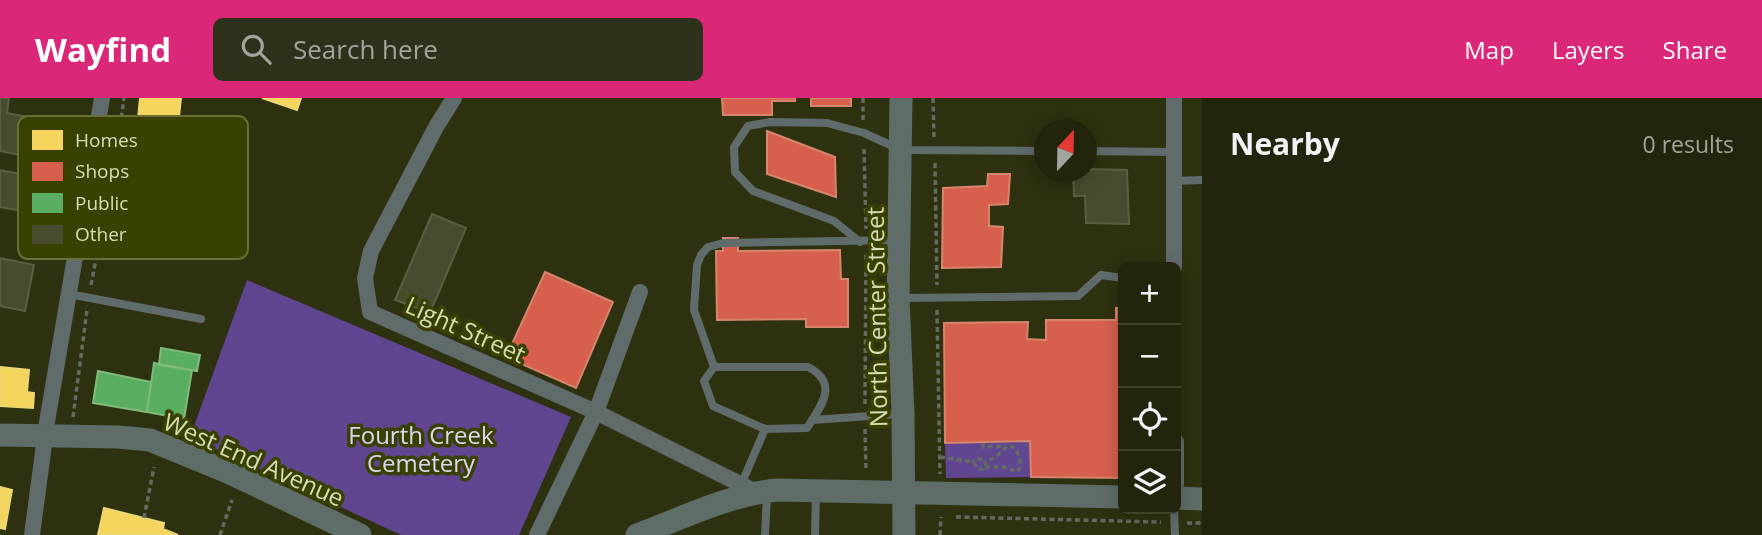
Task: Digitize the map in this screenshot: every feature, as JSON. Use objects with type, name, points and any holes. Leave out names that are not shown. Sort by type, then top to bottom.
[{"type":"main road","name":"North Center Street","points":[[901,98],[898,298],[904,535]]},
{"type":"main road","name":"West End Avenue","points":[[0,435],[150,440],[228,472],[360,535]]},
{"type":"main road","points":[[648,533],[755,489],[1118,497]]},
{"type":"main road","points":[[1181,498],[1202,499]]},
{"type":"street","points":[[99,116],[102,98]]},
{"type":"street","name":"Light Street","points":[[454,98],[371,251],[365,278],[370,312],[596,412],[755,489]]},
{"type":"street","points":[[1174,98],[1174,262]]},
{"type":"street","points":[[32,535],[45,435],[75,259]]},
{"type":"street","points":[[537,535],[596,412],[640,292]]},
{"type":"lane","points":[[863,241],[834,221],[753,191],[735,172],[734,147],[748,127],[771,122],[827,123],[864,133],[901,150],[1034,151]]},
{"type":"lane","points":[[1097,151],[1173,152]]},
{"type":"lane","points":[[1174,181],[1202,180]]},
{"type":"lane","points":[[714,367],[694,310],[697,265],[708,247],[723,243],[899,240]]},
{"type":"lane","points":[[898,298],[1078,296],[1101,275],[1118,277]]},
{"type":"lane","points":[[69,294],[201,319]]},
{"type":"lane","points":[[714,367],[808,367],[820,373],[826,384],[824,400],[807,428],[765,429],[713,406],[704,381],[714,367]]},
{"type":"lane","points":[[812,420],[903,414]]},
{"type":"lane","points":[[765,429],[755,489],[765,535]]},
{"type":"lane","points":[[815,535],[816,491]]},
{"type":"lane","points":[[1174,514],[1175,535]]},
{"type":"path","points":[[121,116],[124,98]]},
{"type":"path","points":[[863,98],[866,476]]},
{"type":"path","points":[[72,421],[96,259]]},
{"type":"path","points":[[973,463],[977,458],[985,464],[1017,472],[1021,466],[1018,453],[1012,446],[983,447],[983,443]]},
{"type":"path","points":[[940,457],[973,463],[979,469],[1007,446]]},
{"type":"path","points":[[144,518],[153,467]]},
{"type":"path","points":[[220,535],[232,500]]},
{"type":"path","points":[[940,535],[940,517],[1202,523]]},
{"type":"green space","name":"Fourth Creek Cemetery","points":[[247,280],[571,417],[519,535],[401,535],[190,437]]},
{"type":"green space","points":[[1030,441],[1031,477],[946,478],[945,443]]},
{"type":"building: Homes","points":[[140,98],[181,98],[179,116],[138,116]]},
{"type":"building: Homes","points":[[262,98],[301,98],[297,110]]},
{"type":"building: Homes","points":[[0,367],[29,370],[27,392],[34,393],[33,408],[0,406]]},
{"type":"building: Homes","points":[[0,487],[12,490],[5,529],[0,528]]},
{"type":"building: Homes","points":[[104,508],[164,523],[163,529],[178,535],[98,535]]},
{"type":"building: Shops","points":[[722,98],[795,98],[795,101],[772,101],[772,115],[723,115]]},
{"type":"building: Shops","points":[[811,98],[851,98],[851,106],[811,106]]},
{"type":"building: Shops","points":[[767,131],[835,157],[836,197],[767,174]]},
{"type":"building: Shops","points":[[988,174],[1010,174],[1008,204],[989,205],[989,226],[1003,227],[1001,267],[942,268],[943,188],[987,186]]},
{"type":"building: Shops","points":[[723,238],[738,238],[738,251],[840,250],[841,279],[848,279],[848,327],[806,327],[806,319],[717,320],[716,251],[723,251]]},
{"type":"building: Shops","points":[[545,272],[613,302],[576,388],[506,357]]},
{"type":"building: Shops","points":[[1118,308],[1118,478],[1031,477],[1030,441],[945,443],[944,323],[1028,322],[1027,339],[1046,340],[1046,320],[1116,320]]},
{"type":"building: Public","points":[[161,348],[200,355],[197,371],[159,365]]},
{"type":"building: Public","points":[[154,363],[192,370],[184,419],[147,412]]},
{"type":"building: Public","points":[[98,371],[151,382],[147,412],[93,403]]},
{"type":"building: Other","points":[[0,98],[9,98],[7,113],[23,116],[18,116],[18,155],[0,151]]},
{"type":"building: Other","points":[[1097,169],[1127,170],[1129,224],[1086,223],[1085,196],[1074,196],[1073,182],[1097,182]]},
{"type":"building: Other","points":[[0,170],[18,174],[18,210],[0,207]]},
{"type":"building: Other","points":[[432,214],[466,228],[430,313],[395,300]]},
{"type":"building: Other","points":[[0,258],[34,265],[25,311],[0,306]]}]
